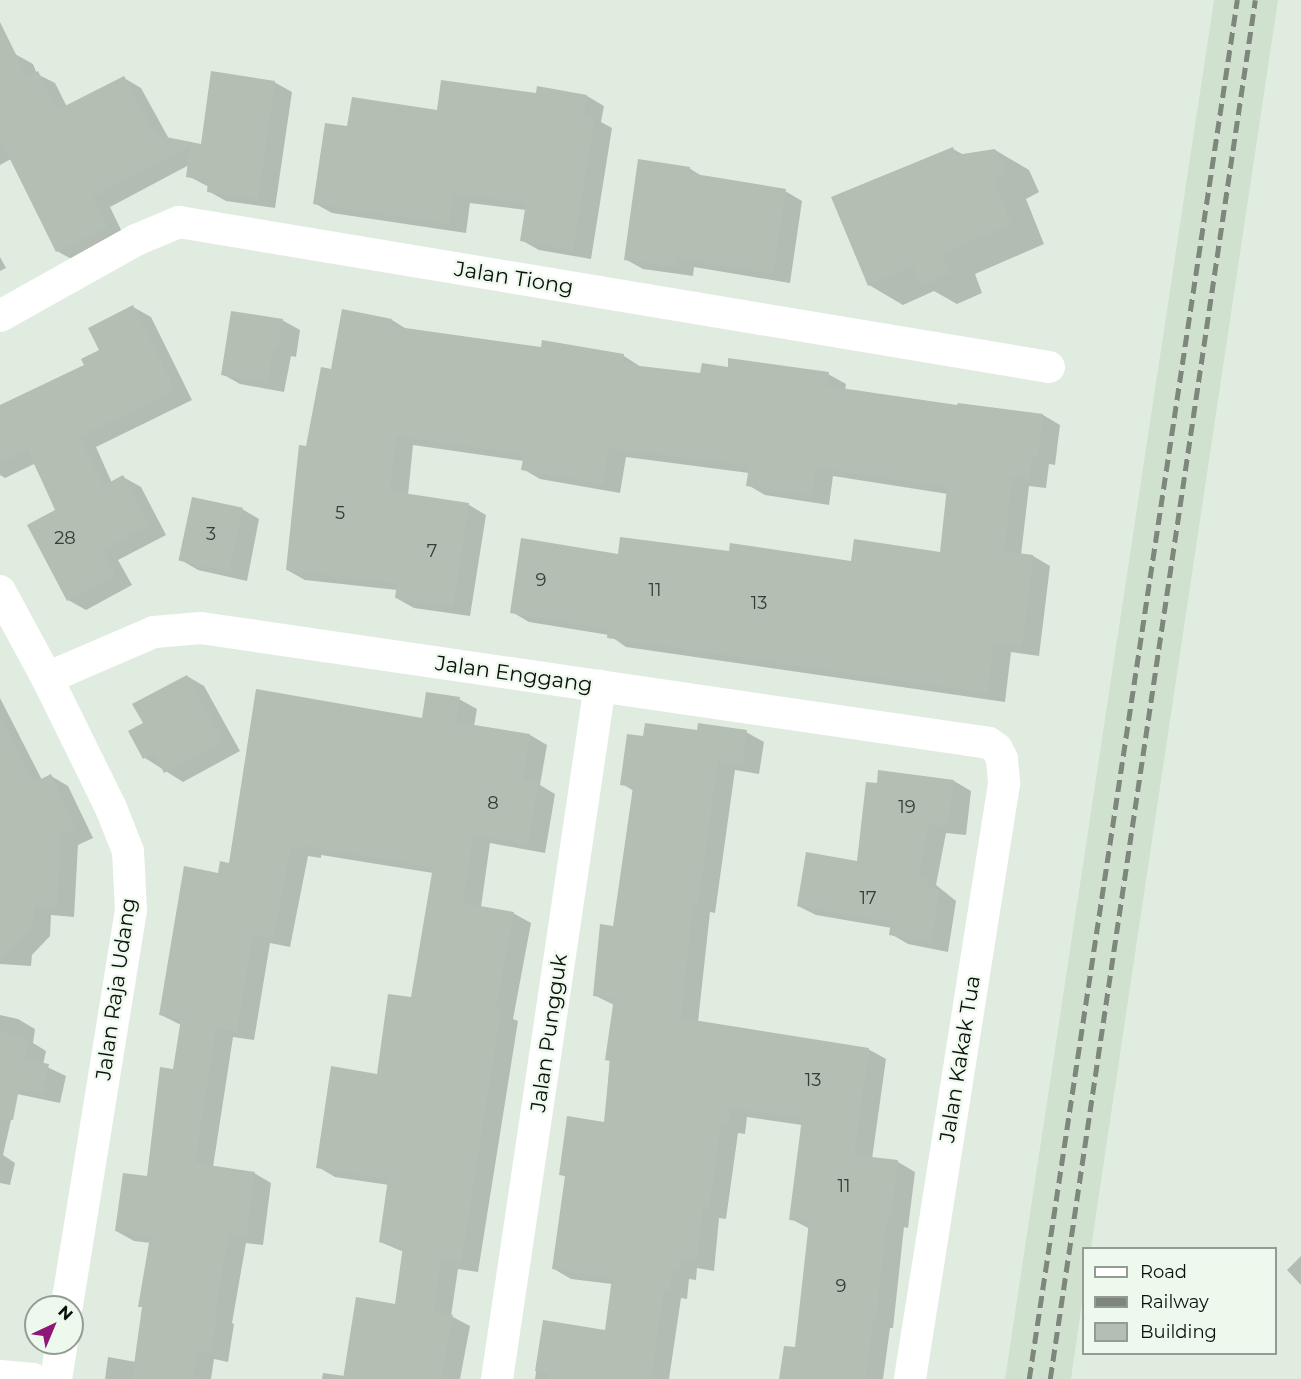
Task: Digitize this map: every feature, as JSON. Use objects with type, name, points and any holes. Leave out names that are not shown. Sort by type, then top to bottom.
[{"type":"street","name":"Jalan Tiong","points":[[0,316],[136,240],[179,222],[1049,367]]},
{"type":"street","name":"Jalan Raja Udang","points":[[0,591],[47,678],[111,808],[128,850],[131,910],[70,1295]]},
{"type":"street","name":"Jalan Enggang","points":[[47,678],[154,632],[201,628],[989,743]]},
{"type":"street","name":"Jalan Pungguk","points":[[497,1379],[600,686]]},
{"type":"street","name":"Jalan Kakak Tua","points":[[910,1379],[1004,783],[1002,759],[997,749],[989,743]]},
{"type":"street","points":[[56,1379],[60,1355]]},
{"type":"street","points":[[0,1376],[33,1379]]},
{"type":"shaded area","points":[[1214,0],[1278,0],[1091,1247],[1082,1247],[1082,1303],[1071,1379],[1005,1379]]},
{"type":"building","points":[[0,22],[27,77],[38,71],[57,110],[124,76],[156,135],[201,144],[211,71],[275,81],[258,199],[207,192],[208,181],[186,177],[190,146],[93,197],[108,226],[56,252],[0,139]]},
{"type":"building","points":[[441,80],[536,93],[537,86],[587,95],[584,115],[595,117],[573,250],[520,241],[526,203],[453,194],[449,224],[313,204],[325,123],[347,126],[352,97],[437,110]]},
{"type":"building","points":[[953,147],[956,155],[995,149],[1006,172],[993,180],[1011,224],[942,254],[949,273],[923,286],[912,266],[868,286],[831,197]]},
{"type":"building","points":[[638,159],[690,167],[689,173],[786,189],[773,274],[677,258],[676,267],[624,260]]},
{"type":"building","points":[[133,305],[175,390],[79,437],[103,486],[123,475],[149,525],[102,550],[115,575],[67,601],[27,525],[55,510],[28,450],[0,463],[0,405],[84,365],[81,359],[99,350],[88,328]]},
{"type":"building","points":[[342,309],[392,319],[391,326],[541,347],[542,340],[624,354],[623,364],[700,373],[702,363],[728,367],[728,358],[829,372],[827,386],[957,405],[958,403],[1043,414],[1038,456],[1032,455],[1029,479],[1012,477],[1004,551],[1033,555],[1022,647],[994,643],[987,693],[607,638],[608,629],[510,613],[521,538],[618,554],[620,537],[729,551],[730,543],[851,561],[854,539],[940,552],[947,487],[816,468],[812,496],[746,486],[749,466],[608,448],[603,484],[521,470],[524,454],[396,436],[390,491],[469,503],[453,607],[395,598],[397,583],[286,570],[299,445],[306,446],[321,367],[331,369]]},
{"type":"building","points":[[231,311],[283,319],[278,348],[274,347],[267,383],[221,375]]},
{"type":"building","points":[[192,497],[243,508],[229,571],[178,561]]},
{"type":"building","points":[[187,675],[223,741],[164,773],[154,753],[143,759],[128,731],[143,723],[132,704]]},
{"type":"building","points":[[256,689],[422,718],[426,692],[460,697],[456,722],[530,734],[523,780],[538,782],[528,844],[473,835],[463,903],[514,912],[496,1009],[501,1010],[461,1263],[441,1260],[434,1311],[453,1315],[441,1379],[343,1379],[356,1297],[395,1304],[403,1246],[379,1242],[388,1179],[316,1168],[331,1066],[377,1074],[388,994],[411,997],[433,867],[304,846],[304,849],[291,847],[273,938],[253,934],[237,1031],[216,1028],[195,1163],[255,1172],[246,1236],[229,1234],[215,1312],[217,1313],[211,1353],[197,1350],[193,1379],[132,1379],[142,1307],[138,1307],[150,1237],[115,1231],[123,1173],[147,1176],[160,1067],[173,1069],[181,1019],[159,1015],[184,866],[218,873],[220,861],[229,863]]},
{"type":"building","points":[[0,717],[33,783],[51,774],[76,828],[61,835],[57,908],[34,906],[33,926],[0,961]]},
{"type":"building","points":[[645,723],[697,730],[698,723],[747,730],[742,765],[718,761],[698,904],[693,903],[681,1018],[869,1048],[854,1155],[898,1160],[891,1219],[887,1218],[876,1319],[873,1319],[866,1379],[779,1379],[784,1346],[795,1347],[809,1222],[789,1220],[802,1118],[730,1108],[728,1125],[721,1124],[709,1210],[702,1209],[697,1262],[680,1260],[679,1271],[672,1270],[670,1290],[664,1289],[651,1379],[548,1379],[549,1373],[535,1371],[543,1320],[605,1330],[612,1278],[552,1269],[565,1176],[559,1175],[567,1116],[604,1122],[610,1061],[605,1060],[614,998],[593,996],[600,924],[613,926],[633,787],[620,785],[627,734],[643,736]]},
{"type":"building","points":[[878,770],[954,780],[948,826],[928,824],[919,877],[929,880],[928,888],[939,890],[931,943],[889,935],[891,922],[797,906],[806,852],[857,861],[866,782],[877,783]]},
{"type":"building","points":[[0,1032],[29,1039],[25,1059],[49,1064],[43,1094],[19,1089],[13,1120],[0,1119]]},
{"type":"railway","points":[[1029,1379],[1237,0]]},
{"type":"railway","points":[[1050,1379],[1255,0]]}]
